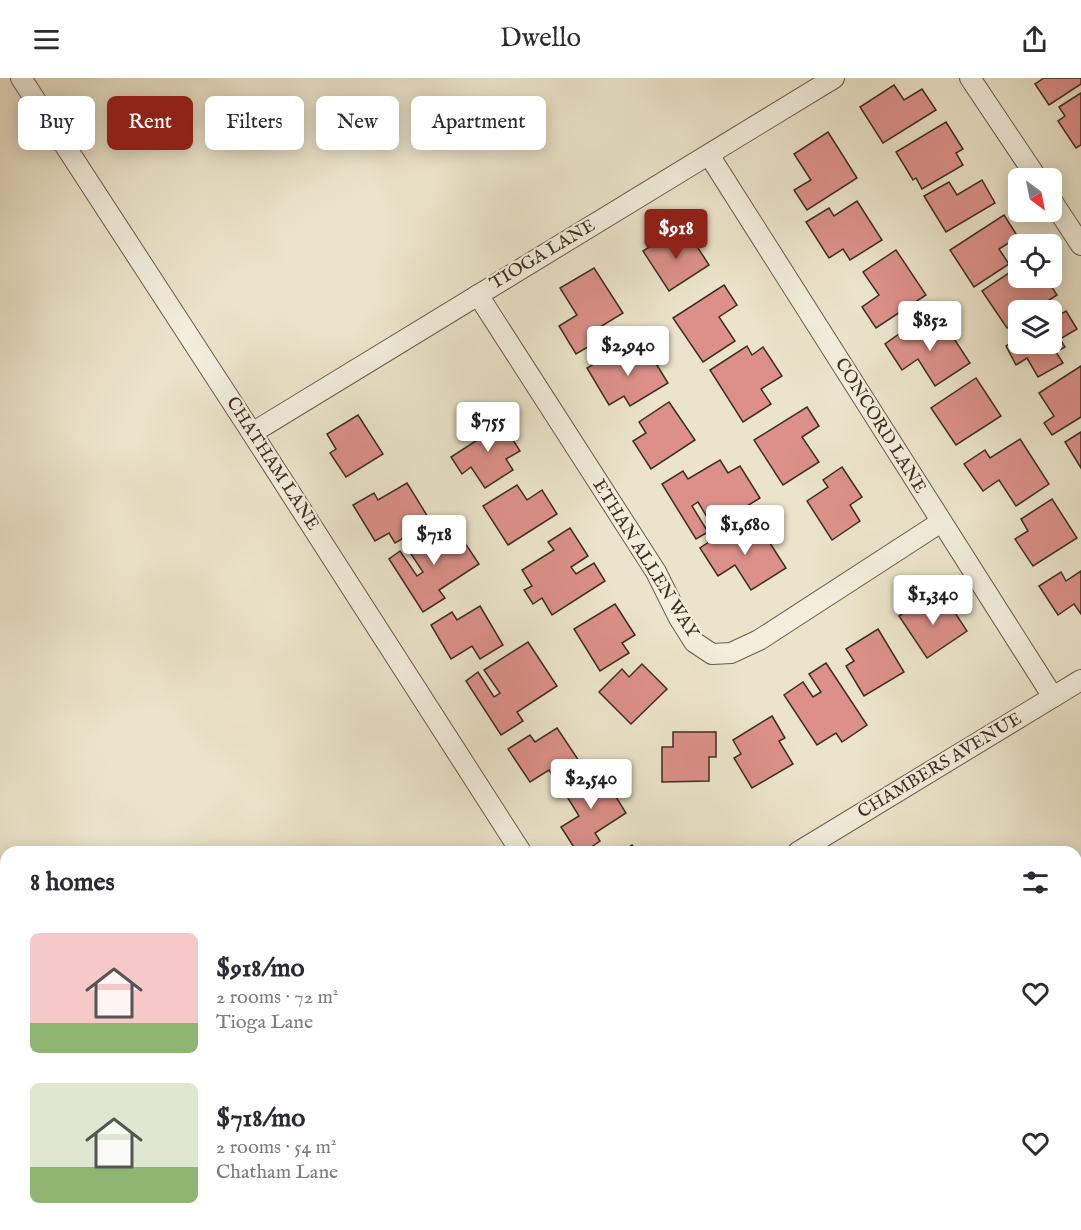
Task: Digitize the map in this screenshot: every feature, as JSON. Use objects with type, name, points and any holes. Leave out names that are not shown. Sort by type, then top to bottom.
[{"type":"street","name":"CHATHAM LANE","points":[[21,78],[517,846]]},
{"type":"street","name":"TIOGA LANE","points":[[252,433],[834,78]]},
{"type":"street","points":[[970,78],[1030,168]]},
{"type":"street","name":"CONCORD LANE","points":[[709,155],[1053,697]]},
{"type":"street","points":[[1062,216],[1081,245]]},
{"type":"street","name":"ETHAN ALLEN WAY","points":[[478,296],[656,572],[694,642],[712,654],[731,653],[759,640],[941,522]]},
{"type":"street","name":"CHAMBERS AVENUE","points":[[808,846],[1081,680]]},
{"type":"building","points":[[1044,78],[1081,78],[1081,84],[1049,105],[1035,84]]},
{"type":"building","points":[[894,85],[904,100],[922,89],[936,110],[883,143],[860,107]]},
{"type":"building","points":[[1081,93],[1081,145],[1076,148],[1058,121],[1065,116],[1059,107]]},
{"type":"building","points":[[946,122],[963,149],[956,153],[963,165],[922,189],[916,178],[913,180],[896,152]]},
{"type":"building","points":[[828,132],[857,178],[807,210],[794,190],[811,180],[794,154]]},
{"type":"building","points":[[982,180],[995,203],[946,232],[924,196],[949,182],[957,195]]},
{"type":"building","points":[[857,201],[882,240],[850,260],[843,249],[829,258],[806,222],[829,208],[834,216]]},
{"type":"building","points":[[1004,215],[1016,234],[1008,234],[1008,243],[999,249],[1008,265],[974,287],[950,250]]},
{"type":"building","points":[[672,232],[678,240],[689,234],[709,265],[669,291],[643,251]]},
{"type":"building","points":[[896,250],[926,295],[876,328],[862,307],[879,295],[863,272]]},
{"type":"building","points":[[594,268],[623,313],[592,332],[598,341],[576,354],[559,326],[577,315],[560,288]]},
{"type":"building","points":[[1008,274],[1008,288],[1052,288],[1057,295],[1049,300],[1008,300],[1007,328],[982,291]]},
{"type":"building","points":[[724,285],[737,305],[719,317],[735,341],[703,362],[673,318]]},
{"type":"building","points":[[1066,311],[1077,329],[1062,338],[1062,313]]},
{"type":"building","points":[[941,319],[970,363],[935,386],[918,359],[902,370],[885,344],[906,329],[912,338]]},
{"type":"building","points":[[644,344],[668,383],[630,406],[624,396],[609,405],[587,368],[608,356],[612,364]]},
{"type":"building","points":[[747,346],[752,355],[763,347],[782,376],[761,389],[771,404],[743,422],[710,370]]},
{"type":"building","points":[[1010,354],[1057,354],[1063,363],[1038,377],[1027,358],[1016,365]]},
{"type":"building","points":[[1081,366],[1081,417],[1052,435],[1044,423],[1054,416],[1039,393]]},
{"type":"building","points":[[976,378],[1001,416],[956,445],[931,408]]},
{"type":"building","points":[[669,402],[695,440],[651,469],[633,441],[646,433],[639,422]]},
{"type":"building","points":[[807,407],[819,426],[802,437],[819,462],[783,485],[754,440]]},
{"type":"building","points":[[358,415],[383,454],[346,477],[330,453],[336,449],[327,434]]},
{"type":"building","points":[[497,415],[520,451],[506,459],[513,470],[485,488],[471,467],[462,474],[451,457],[482,437],[476,429]]},
{"type":"building","points":[[1081,432],[1081,468],[1065,442]]},
{"type":"building","points":[[1020,439],[1049,484],[1016,506],[999,480],[983,491],[964,464],[985,450],[990,458]]},
{"type":"building","points":[[720,460],[728,473],[740,466],[760,498],[713,527],[698,502],[692,506],[708,532],[696,539],[662,484],[683,471],[688,479]]},
{"type":"building","points":[[842,467],[862,497],[850,505],[860,521],[832,540],[807,501],[828,487],[823,480]]},
{"type":"building","points":[[407,483],[431,522],[395,543],[389,533],[375,541],[353,505],[374,493],[378,500]]},
{"type":"building","points":[[517,485],[527,500],[542,490],[557,514],[508,545],[483,506]]},
{"type":"building","points":[[1052,499],[1077,538],[1033,566],[1015,539],[1028,531],[1021,519]]},
{"type":"building","points":[[757,523],[786,568],[751,590],[735,565],[718,576],[700,548],[721,534],[726,543]]},
{"type":"building","points":[[441,526],[450,540],[459,534],[479,564],[439,590],[445,598],[423,612],[389,559],[400,551],[417,576],[423,572],[407,548]]},
{"type":"building","points":[[570,528],[588,556],[571,567],[576,574],[594,563],[605,581],[552,615],[542,598],[533,604],[524,590],[532,586],[522,570],[554,550],[548,542]]},
{"type":"building","points":[[1081,571],[1081,614],[1074,604],[1058,615],[1039,586],[1061,572],[1066,581]]},
{"type":"building","points":[[927,598],[935,611],[948,602],[967,631],[927,658],[899,616]]},
{"type":"building","points":[[615,604],[635,635],[622,643],[629,653],[600,671],[574,629]]},
{"type":"building","points":[[480,606],[503,645],[480,659],[472,646],[451,659],[431,625],[452,612],[457,620]]},
{"type":"building","points":[[878,629],[904,672],[864,696],[846,666],[854,661],[846,649]]},
{"type":"building","points":[[528,642],[557,686],[517,712],[523,721],[501,735],[466,681],[478,672],[494,697],[500,693],[484,670]]},
{"type":"building","points":[[826,663],[867,725],[842,742],[836,733],[817,745],[784,695],[803,682],[813,697],[821,692],[809,674]]},
{"type":"building","points":[[642,664],[667,689],[631,724],[599,692],[622,669],[629,677]]},
{"type":"building","points":[[772,716],[785,738],[779,741],[793,764],[752,788],[734,758],[741,754],[733,740]]},
{"type":"building","points":[[557,728],[583,767],[557,783],[549,770],[530,782],[508,749],[530,735],[535,742]]},
{"type":"building","points":[[673,732],[716,732],[716,757],[709,757],[709,781],[662,782],[662,747],[673,747]]},
{"type":"building","points":[[598,768],[626,813],[595,833],[600,841],[593,846],[573,846],[561,827],[579,816],[563,790]]}]
